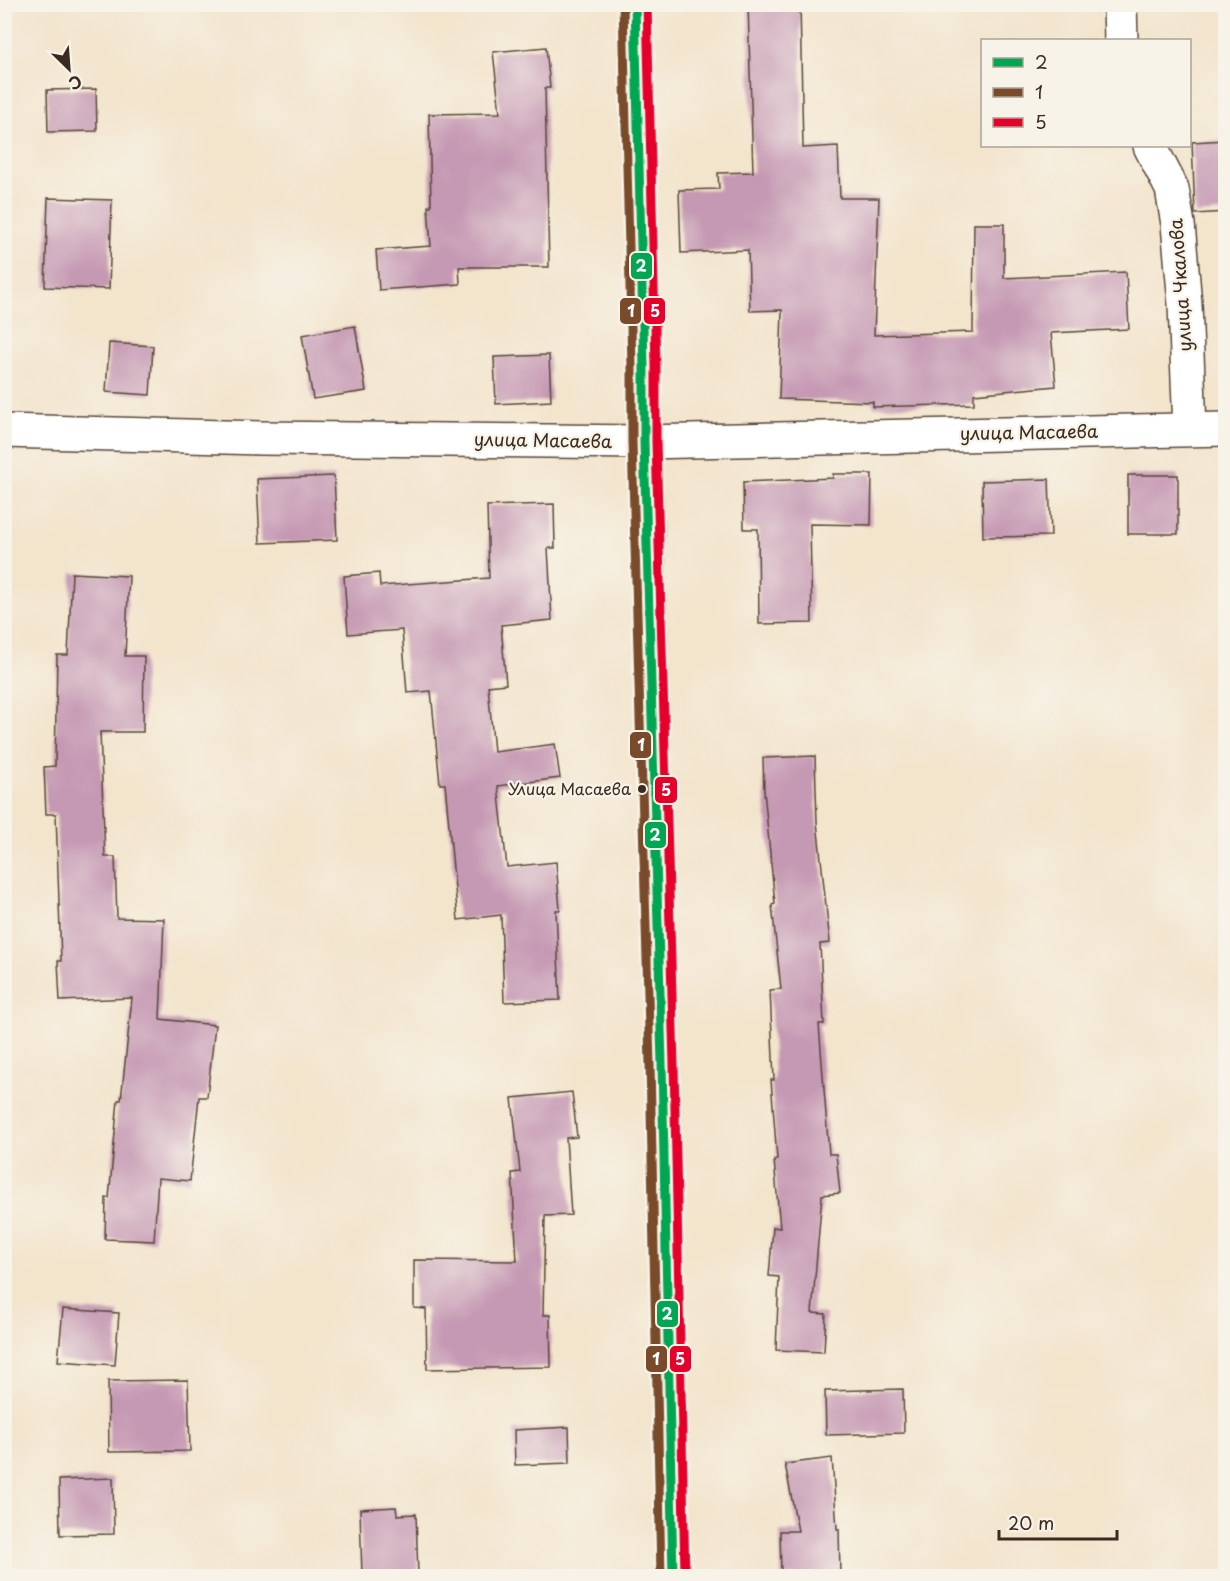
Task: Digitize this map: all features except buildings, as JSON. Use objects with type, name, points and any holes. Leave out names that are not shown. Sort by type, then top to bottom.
[{"type":"street","points":[[634,4],[672,1576]]},
{"type":"street","points":[[1120,4],[1121,39]]},
{"type":"street","name":"улица Чкалова","points":[[1151,147],[1172,189],[1178,224],[1185,304],[1190,429]]},
{"type":"street","name":"улица Масаева","points":[[4,431],[261,438],[644,442],[1226,429]]},
{"type":"transit line","name":"1","points":[[623,4],[661,1576]]},
{"type":"transit line","name":"2","points":[[635,4],[673,1576]]},
{"type":"transit line","name":"5","points":[[647,4],[685,1576]]},
{"type":"place","name":"Улица Масаева","points":[[642,789]]}]
